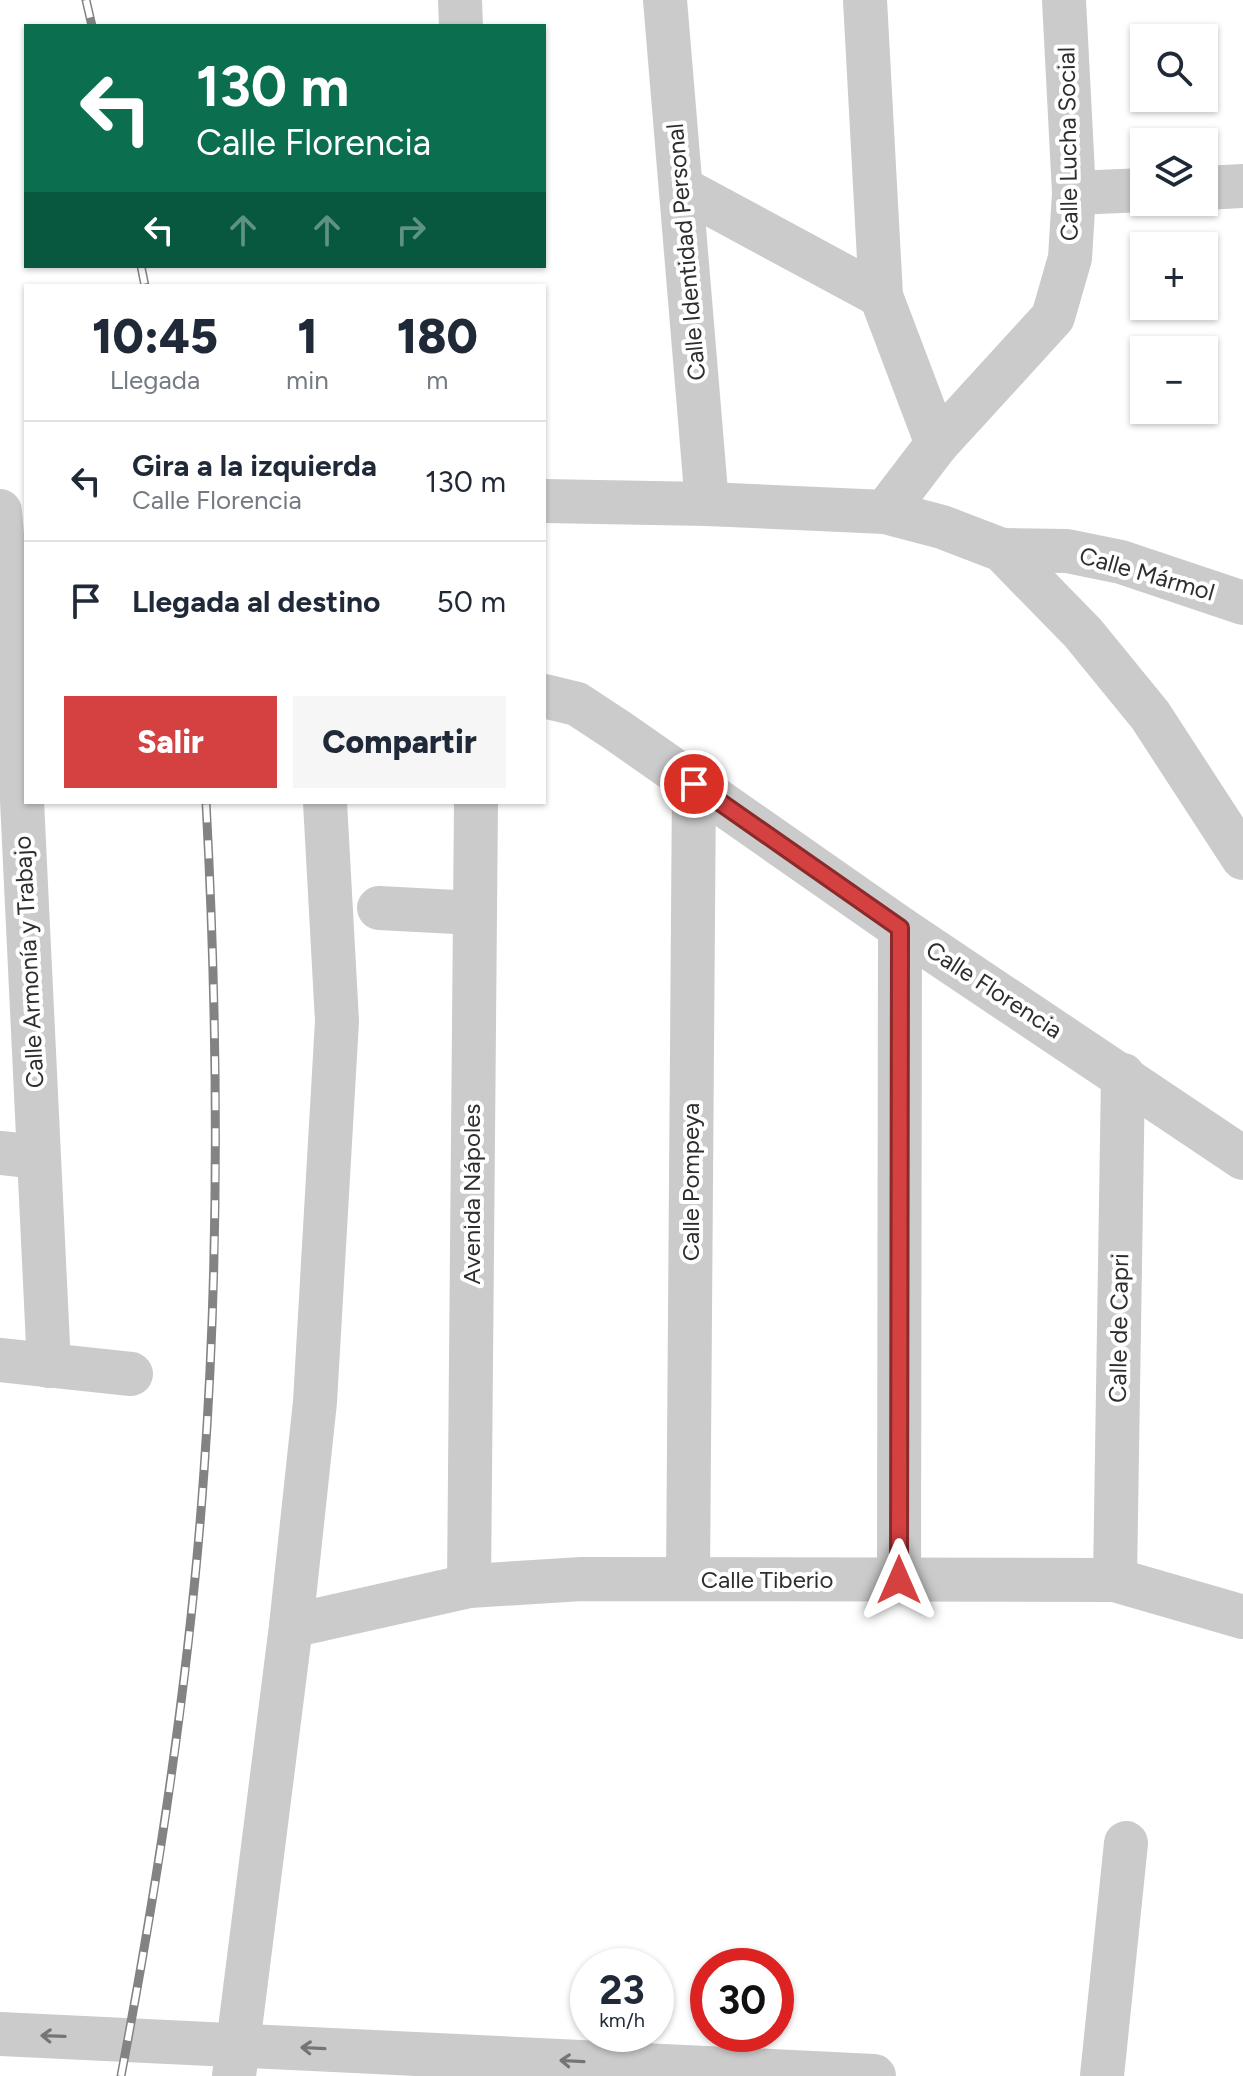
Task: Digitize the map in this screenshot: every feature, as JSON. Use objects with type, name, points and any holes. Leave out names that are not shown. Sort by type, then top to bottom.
[{"type":"street","points":[[460,0],[461,24]]},
{"type":"street","name":"Calle Identidad Personal","points":[[665,0],[707,504]]},
{"type":"street","points":[[865,0],[881,296],[937,444]]},
{"type":"street","name":"Calle Lucha Social","points":[[885,512],[937,444],[1053,317],[1070,258],[1074,193],[1064,0]]},
{"type":"street","points":[[1218,187],[1243,186]]},
{"type":"street","points":[[681,188],[881,296]]},
{"type":"street","points":[[1074,193],[1130,191]]},
{"type":"street","points":[[546,501],[885,512],[942,527],[1002,550],[1083,633],[1150,715],[1243,858]]},
{"type":"street","name":"Calle Armonía y Trabajo","points":[[1,520],[19,1155],[49,1366]]},
{"type":"street","name":"Calle Mármol","points":[[1002,550],[1067,551],[1121,562],[1243,603]]},
{"type":"street","points":[[1199,587],[1243,583]]},
{"type":"street","name":"Calle Florencia","points":[[546,696],[577,704],[900,928],[1243,1158]]},
{"type":"street","name":"Calle Pompeya","points":[[688,1579],[694,784]]},
{"type":"street","points":[[236,2060],[291,1626],[315,1402],[337,1021],[325,804]]},
{"type":"street","name":"Avenida Nápoles","points":[[469,1586],[476,804]]},
{"type":"street","points":[[379,908],[475,913]]},
{"type":"street","points":[[899,1580],[900,928]]},
{"type":"street","name":"Calle de Capri","points":[[1115,1580],[1123,1075]]},
{"type":"street","points":[[0,1360],[131,1374]]},
{"type":"street","name":"Calle Tiberio","points":[[291,1626],[469,1586],[582,1579],[1115,1580],[1243,1617]]},
{"type":"street","points":[[1102,2076],[1126,1843]]},
{"type":"street","points":[[0,2034],[236,2060],[874,2076]]},
{"type":"railway","points":[[86,0],[92,24]]},
{"type":"railway","points":[[141,268],[145,284]]},
{"type":"railway","points":[[121,2076],[172,1775],[204,1471],[213,1304],[216,1136],[206,804]]},
{"type":"route","points":[[694,784],[900,928],[899,1580]]}]
